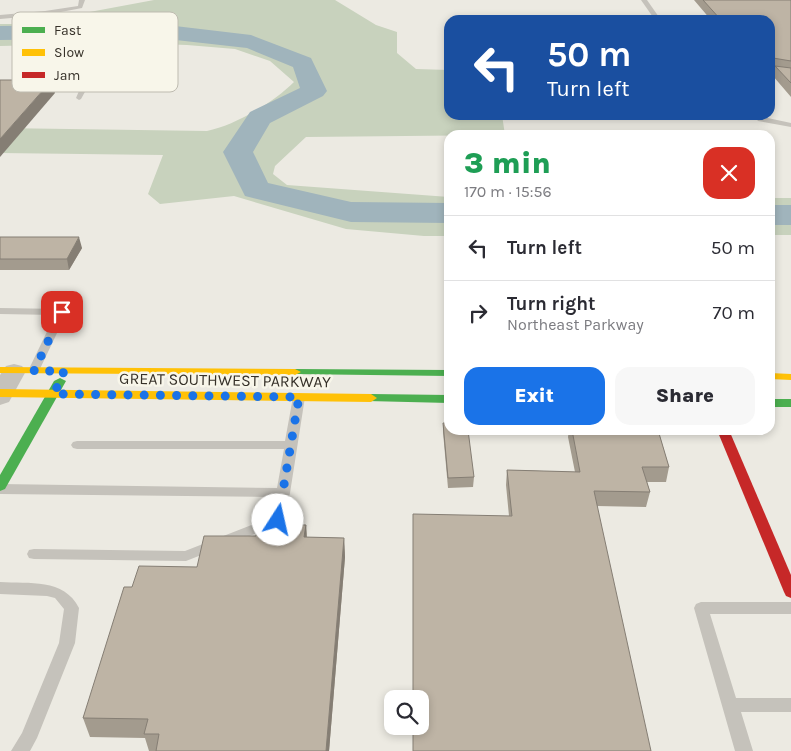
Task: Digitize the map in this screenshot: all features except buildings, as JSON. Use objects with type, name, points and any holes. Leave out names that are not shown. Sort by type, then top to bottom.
[{"type":"street","name":"GREAT SOUTHWEST PARKWAY","points":[[8,383],[64,371],[444,373]]},
{"type":"street","points":[[0,488],[54,394],[64,371]]},
{"type":"street","points":[[775,376],[791,376]]},
{"type":"street","name":"GREAT SOUTHWEST PARKWAY","points":[[8,383],[54,394],[444,399]]},
{"type":"street","points":[[775,403],[791,403]]},
{"type":"street","points":[[726,435],[791,592]]},
{"type":"lane","points":[[40,12],[80,7],[82,0]]},
{"type":"lane","points":[[644,0],[654,15]]},
{"type":"lane","points":[[775,72],[791,74]]},
{"type":"lane","points":[[79,98],[82,92]]},
{"type":"lane","points":[[766,120],[791,125]]},
{"type":"lane","points":[[0,311],[62,312],[8,383]]},
{"type":"lane","points":[[34,554],[186,556],[278,520],[299,397]]},
{"type":"lane","points":[[77,445],[291,446]]},
{"type":"lane","points":[[0,488],[283,492]]},
{"type":"lane","points":[[0,588],[47,590],[60,594],[72,608],[67,643],[29,738],[20,751]]},
{"type":"lane","points":[[744,751],[701,608],[791,608]]},
{"type":"lane","points":[[730,705],[791,705]]},
{"type":"green space","points":[[154,0],[335,0],[376,25],[397,32],[397,53],[416,69],[444,70],[444,120],[503,120],[504,130],[444,130],[444,136],[306,137],[275,166],[273,174],[287,185],[444,197],[444,236],[346,229],[234,196],[160,204],[148,194],[163,155],[0,153],[0,128],[207,131],[230,124],[254,112],[286,90],[294,82],[270,61],[235,49],[178,45],[178,12],[90,12]]},
{"type":"green space","points":[[0,24],[12,24],[12,46],[0,46]]},
{"type":"green space","points":[[775,198],[791,198],[791,235],[775,235]]},
{"type":"waterway","points":[[0,33],[12,33]]},
{"type":"waterway","points":[[178,33],[251,42],[303,63],[314,91],[260,118],[238,152],[256,189],[351,212],[444,213]]},
{"type":"waterway","points":[[775,215],[791,215]]},
{"type":"traffic: fast","points":[[295,372],[444,373]]},
{"type":"traffic: fast","points":[[0,486],[60,381]]},
{"type":"traffic: fast","points":[[371,398],[444,399]]},
{"type":"traffic: fast","points":[[775,403],[791,403]]},
{"type":"traffic: slow","points":[[0,370],[295,372]]},
{"type":"traffic: slow","points":[[775,376],[791,377]]},
{"type":"traffic: slow","points":[[0,393],[371,398]]},
{"type":"traffic: jam","points":[[725,435],[791,592]]},
{"type":"route","points":[[62,312],[34,371],[64,371],[54,394],[299,397],[278,520]]}]
